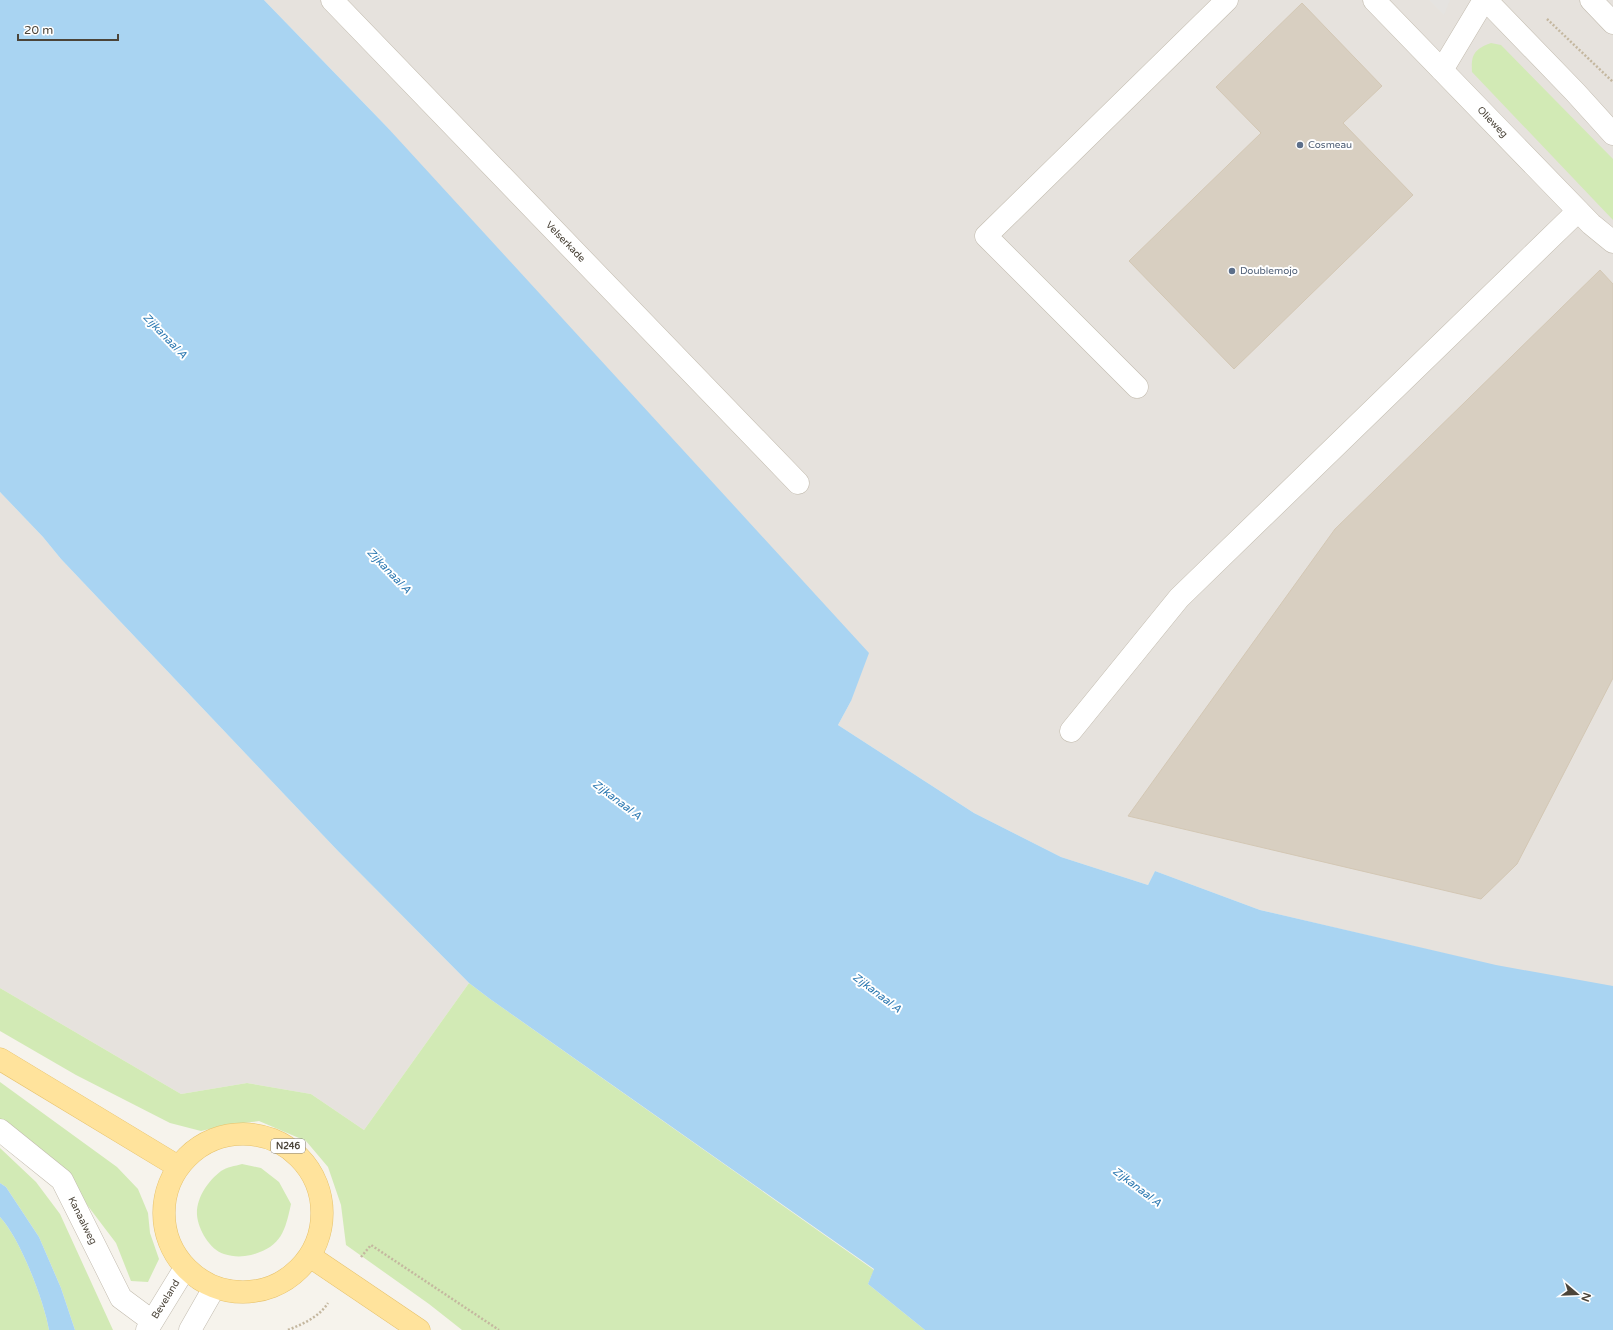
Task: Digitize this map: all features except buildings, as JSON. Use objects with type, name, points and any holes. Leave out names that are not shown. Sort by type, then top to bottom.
[{"type":"main road","points":[[0,1059],[177,1166]]},
{"type":"main road","name":"N246","points":[[250,1132],[288,1146],[316,1177],[324,1217],[311,1257],[292,1277],[268,1289],[241,1293],[214,1288],[198,1280],[185,1268],[170,1245],[163,1218],[166,1191],[177,1166],[209,1140],[216,1138],[250,1132]]},
{"type":"main road","points":[[311,1257],[419,1330]]},
{"type":"street","name":"Velserkade","points":[[332,0],[798,483]]},
{"type":"street","points":[[1137,387],[986,236],[1227,0]]},
{"type":"street","name":"Olieweg","points":[[1374,0],[1578,212],[1590,224],[1613,242]]},
{"type":"street","points":[[1442,70],[1485,0],[1575,92],[1613,134]]},
{"type":"street","points":[[1591,0],[1613,23]]},
{"type":"street","points":[[1071,731],[1179,598],[1578,212]]},
{"type":"street","name":"Kanaalweg","points":[[0,1130],[62,1180],[121,1298],[150,1325]]},
{"type":"street","name":"Beveland","points":[[150,1325],[185,1268]]},
{"type":"street","points":[[190,1330],[214,1288]]},
{"type":"path","points":[[1545,16],[1613,82]]},
{"type":"shaded area","points":[[264,0],[1613,0],[1613,988],[1475,964],[1476,961],[1260,910],[1155,871],[1148,885],[1061,857],[974,813],[838,725],[851,701],[387,127]]},
{"type":"shaded area","points":[[1429,0],[1450,0],[1444,15]]},
{"type":"shaded area","points":[[0,492],[43,537],[61,559],[337,850],[469,983],[364,1130],[311,1094],[247,1083],[181,1094],[0,988]]},
{"type":"green space","points":[[1491,43],[1501,45],[1613,159],[1613,220],[1472,72],[1472,61],[1475,53],[1485,45]]},
{"type":"green space","points":[[469,983],[874,1270],[868,1284],[925,1330],[462,1330],[429,1304],[346,1245],[341,1205],[328,1167],[306,1141],[259,1121],[227,1125],[201,1131],[170,1123],[76,1075],[0,1031],[0,988],[181,1094],[247,1083],[311,1094],[364,1130]]},
{"type":"green space","points":[[0,1082],[117,1167],[138,1189],[148,1213],[150,1233],[159,1259],[148,1282],[131,1281],[116,1243],[53,1160],[0,1119]]},
{"type":"green space","points":[[0,1148],[36,1182],[60,1214],[113,1330],[75,1330],[61,1288],[39,1237],[6,1187],[0,1183]]},
{"type":"green space","points":[[242,1164],[261,1168],[279,1182],[291,1204],[284,1230],[275,1243],[261,1252],[251,1255],[234,1256],[219,1252],[210,1244],[202,1232],[198,1221],[197,1209],[198,1202],[204,1190],[216,1175],[226,1168]]},
{"type":"green space","points":[[0,1217],[15,1239],[30,1270],[37,1287],[49,1330],[0,1330]]},
{"type":"water","name":"Zijkanaal A","points":[[0,0],[264,0],[387,127],[869,653],[851,701],[838,725],[974,813],[1061,857],[1148,885],[1155,871],[1260,910],[1496,965],[1613,986],[1613,1330],[925,1330],[868,1284],[874,1269],[469,983],[337,850],[61,559],[43,537],[0,492]]},
{"type":"water","points":[[0,1183],[6,1187],[39,1237],[61,1288],[75,1330],[49,1330],[37,1287],[30,1270],[15,1239],[0,1217]]},
{"type":"place","name":"Cosmeau","points":[[1300,145]]},
{"type":"place","name":"Doublemojo","points":[[1232,271]]}]
